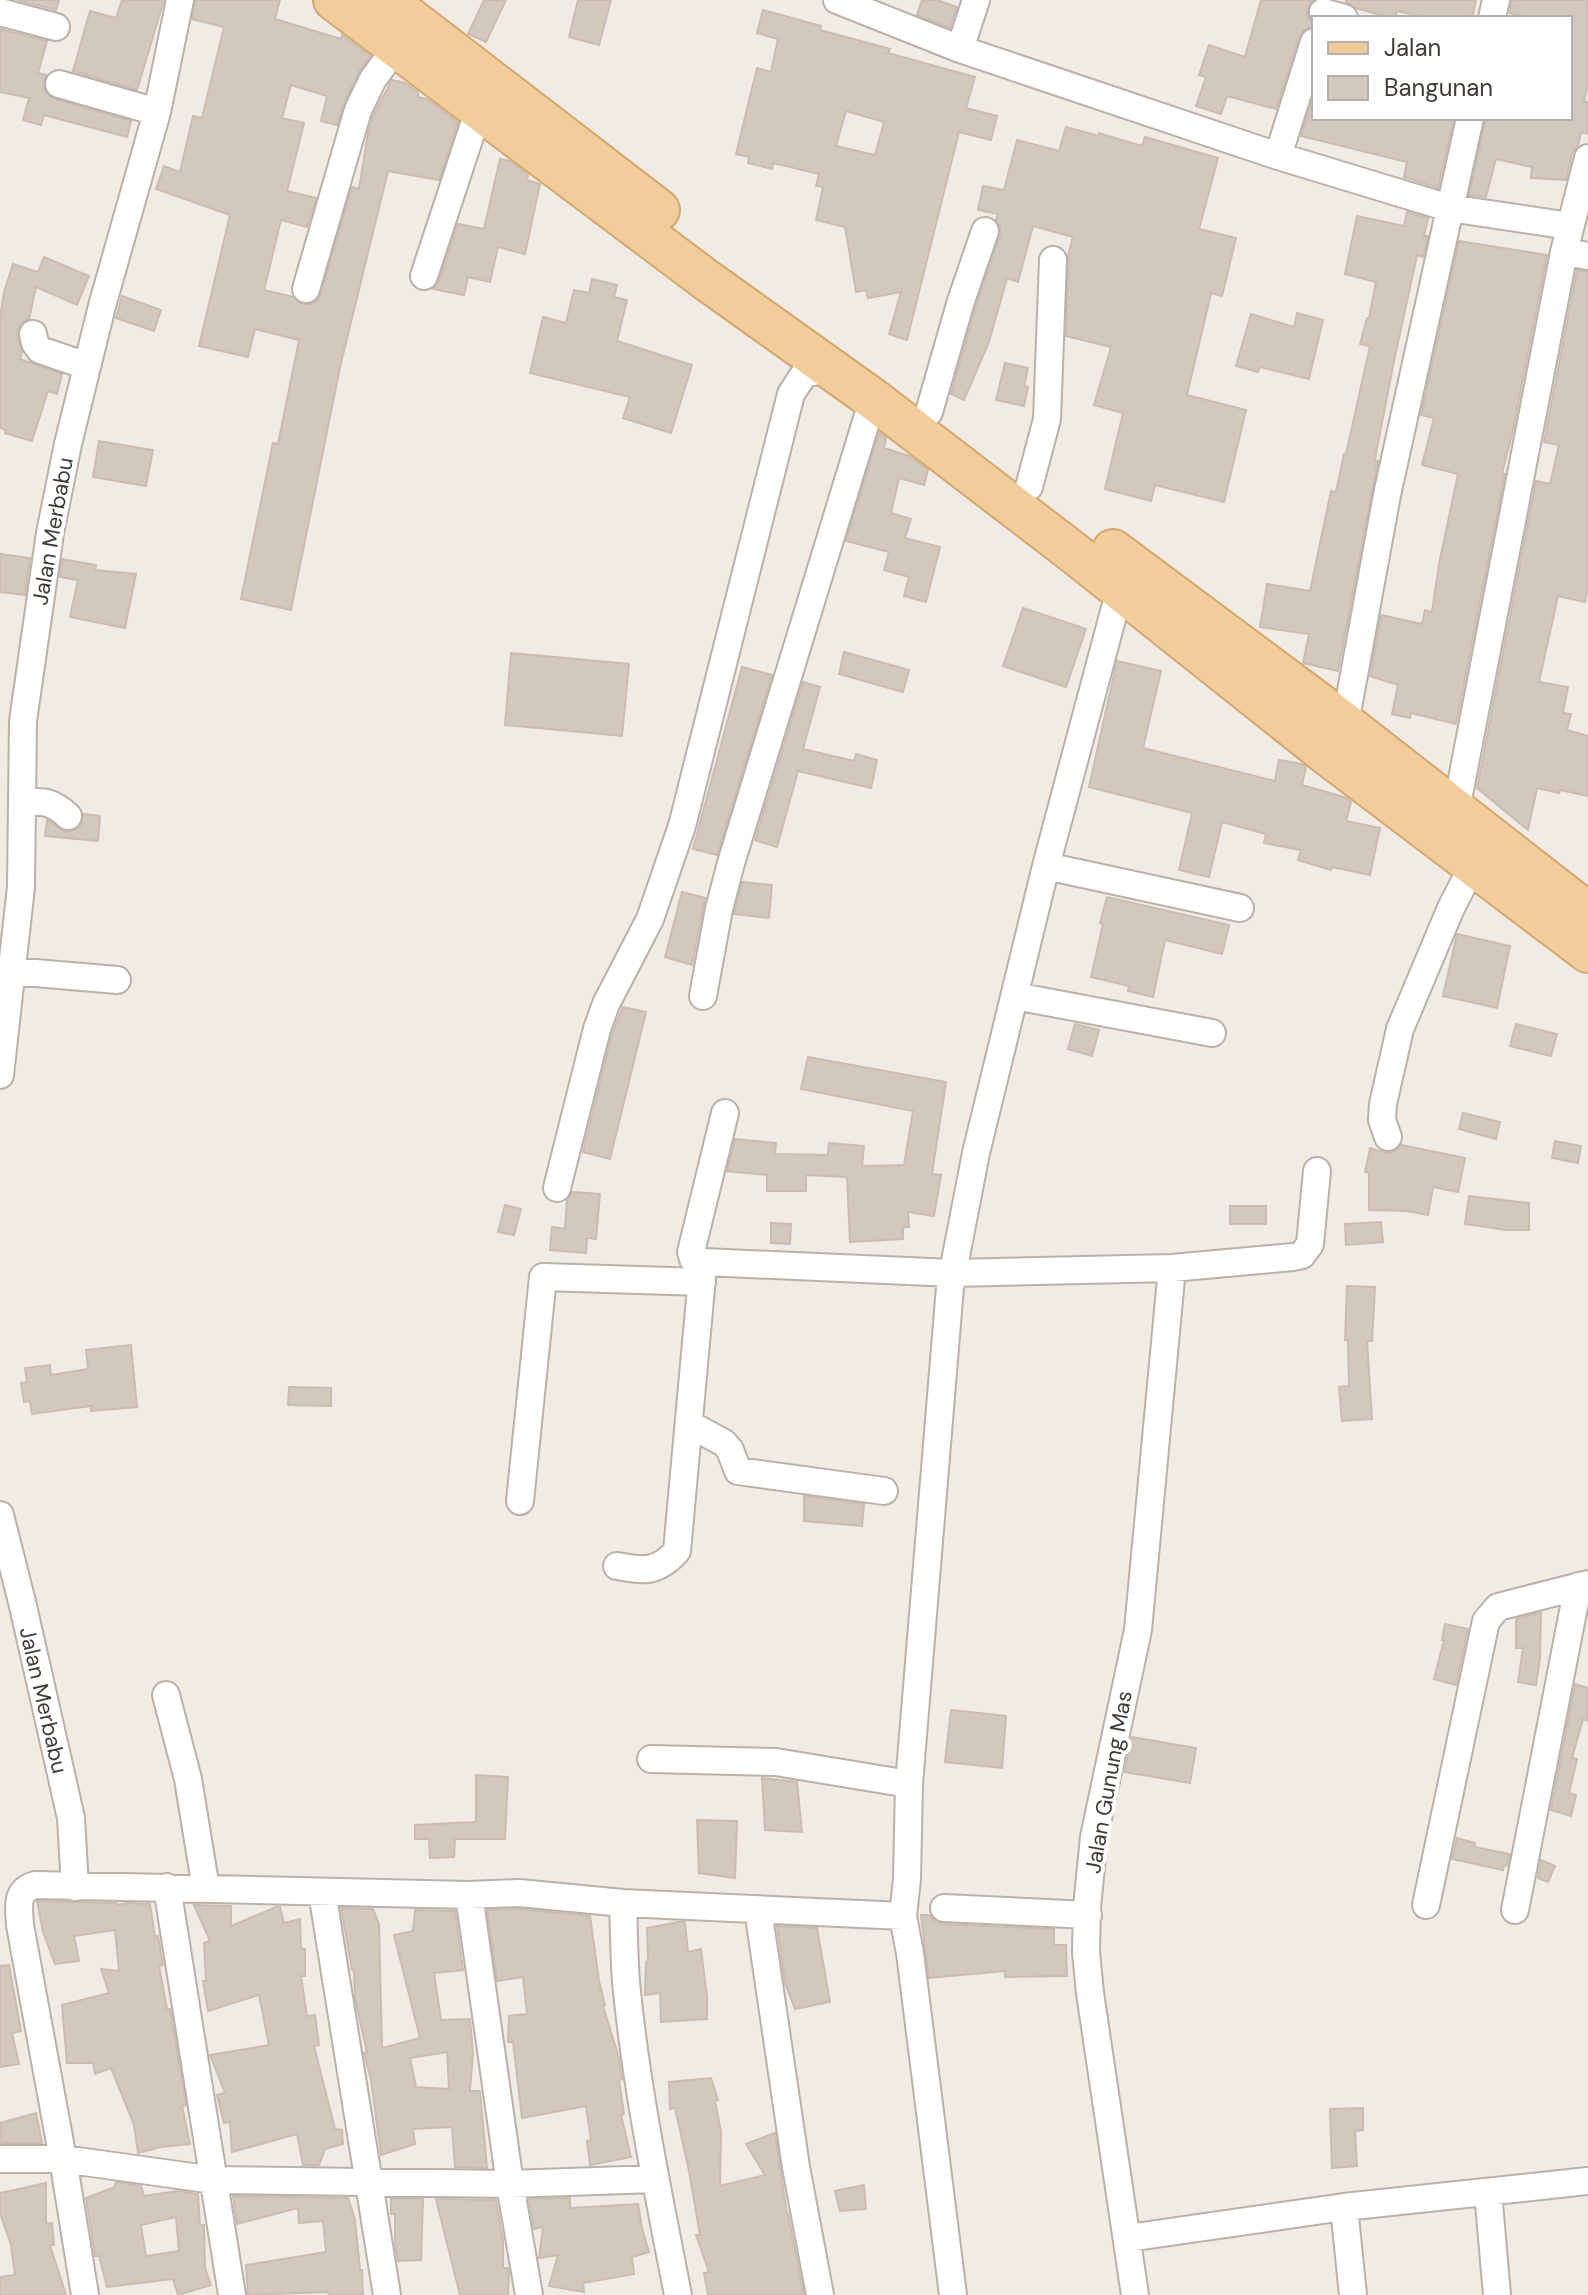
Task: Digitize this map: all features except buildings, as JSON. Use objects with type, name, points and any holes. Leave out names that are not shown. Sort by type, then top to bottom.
[{"type":"main road","points":[[334,0],[399,23],[1029,487],[1120,589],[1337,740],[1456,810],[1588,913]]},
{"type":"main road","points":[[399,23],[479,109],[705,279],[1081,543],[1337,740],[1473,865],[1588,952]]},
{"type":"street","name":"Jalan Merbabu","points":[[0,1075],[21,887],[23,721],[50,533],[87,366],[157,112],[180,0]]},
{"type":"street","points":[[837,0],[960,49],[1278,156],[1574,245]]},
{"type":"street","points":[[960,49],[976,0]]},
{"type":"street","points":[[0,12],[56,27]]},
{"type":"street","points":[[306,289],[358,110],[399,23]]},
{"type":"street","points":[[1278,156],[1312,48]]},
{"type":"street","points":[[59,84],[157,112]]},
{"type":"street","points":[[424,276],[479,109]]},
{"type":"street","points":[[1337,740],[1470,120]]},
{"type":"street","points":[[1456,810],[1574,245],[1588,158]]},
{"type":"street","points":[[929,412],[985,231]]},
{"type":"street","points":[[1029,487],[1047,419],[1053,260]]},
{"type":"street","points":[[33,334],[40,350],[87,366]]},
{"type":"street","points":[[557,1188],[597,1029],[606,1004],[650,919],[682,826],[791,394],[804,374],[831,368]]},
{"type":"street","points":[[703,996],[731,863],[873,399]]},
{"type":"street","points":[[953,2295],[903,1916],[909,1784],[952,1273],[976,1153],[1046,866],[1120,589]]},
{"type":"street","points":[[22,802],[57,805],[68,816]]},
{"type":"street","points":[[1388,1137],[1382,1120],[1383,1104],[1400,1029],[1451,908],[1473,865]]},
{"type":"street","points":[[1046,866],[1240,908]]},
{"type":"street","points":[[12,971],[117,980]]},
{"type":"street","points":[[1015,996],[1212,1033]]},
{"type":"street","points":[[617,1566],[640,1570],[653,1568],[664,1565],[677,1551],[703,1272],[691,1252],[725,1113]]},
{"type":"street","points":[[520,1501],[543,1277],[703,1272],[952,1273],[1172,1268],[1302,1255],[1310,1244],[1317,1171]]},
{"type":"street","name":"Jalan Gunung Mas","points":[[1135,2295],[1086,1952],[1094,1837],[1138,1630],[1172,1268]]},
{"type":"street","points":[[689,1424],[724,1443],[738,1471],[884,1491]]},
{"type":"street","name":"Jalan Merbabu","points":[[0,1515],[71,1818],[75,1887]]},
{"type":"street","points":[[1426,1905],[1486,1621],[1498,1607],[1583,1585],[1515,1910]]},
{"type":"street","points":[[166,1695],[188,1779],[206,1889]]},
{"type":"street","points":[[651,1759],[776,1762],[909,1784]]},
{"type":"street","points":[[85,2295],[20,1925],[19,1905],[22,1892],[28,1888],[35,1885],[469,1895],[519,1893],[623,1903],[903,1916]]},
{"type":"street","points":[[167,1887],[232,2295]]},
{"type":"street","points":[[322,1892],[387,2295]]},
{"type":"street","points":[[469,1895],[529,2295]]},
{"type":"street","points":[[623,1903],[626,1982],[655,2179],[678,2295]]},
{"type":"street","points":[[944,1908],[1088,1915]]},
{"type":"street","points":[[762,1910],[760,1923],[796,2167],[820,2295]]},
{"type":"street","points":[[0,2159],[63,2159],[214,2180],[510,2184],[655,2179]]},
{"type":"street","points":[[1128,2238],[1344,2207],[1588,2181]]},
{"type":"street","points":[[1488,2192],[1497,2295]]},
{"type":"street","points":[[1344,2207],[1353,2295]]}]
